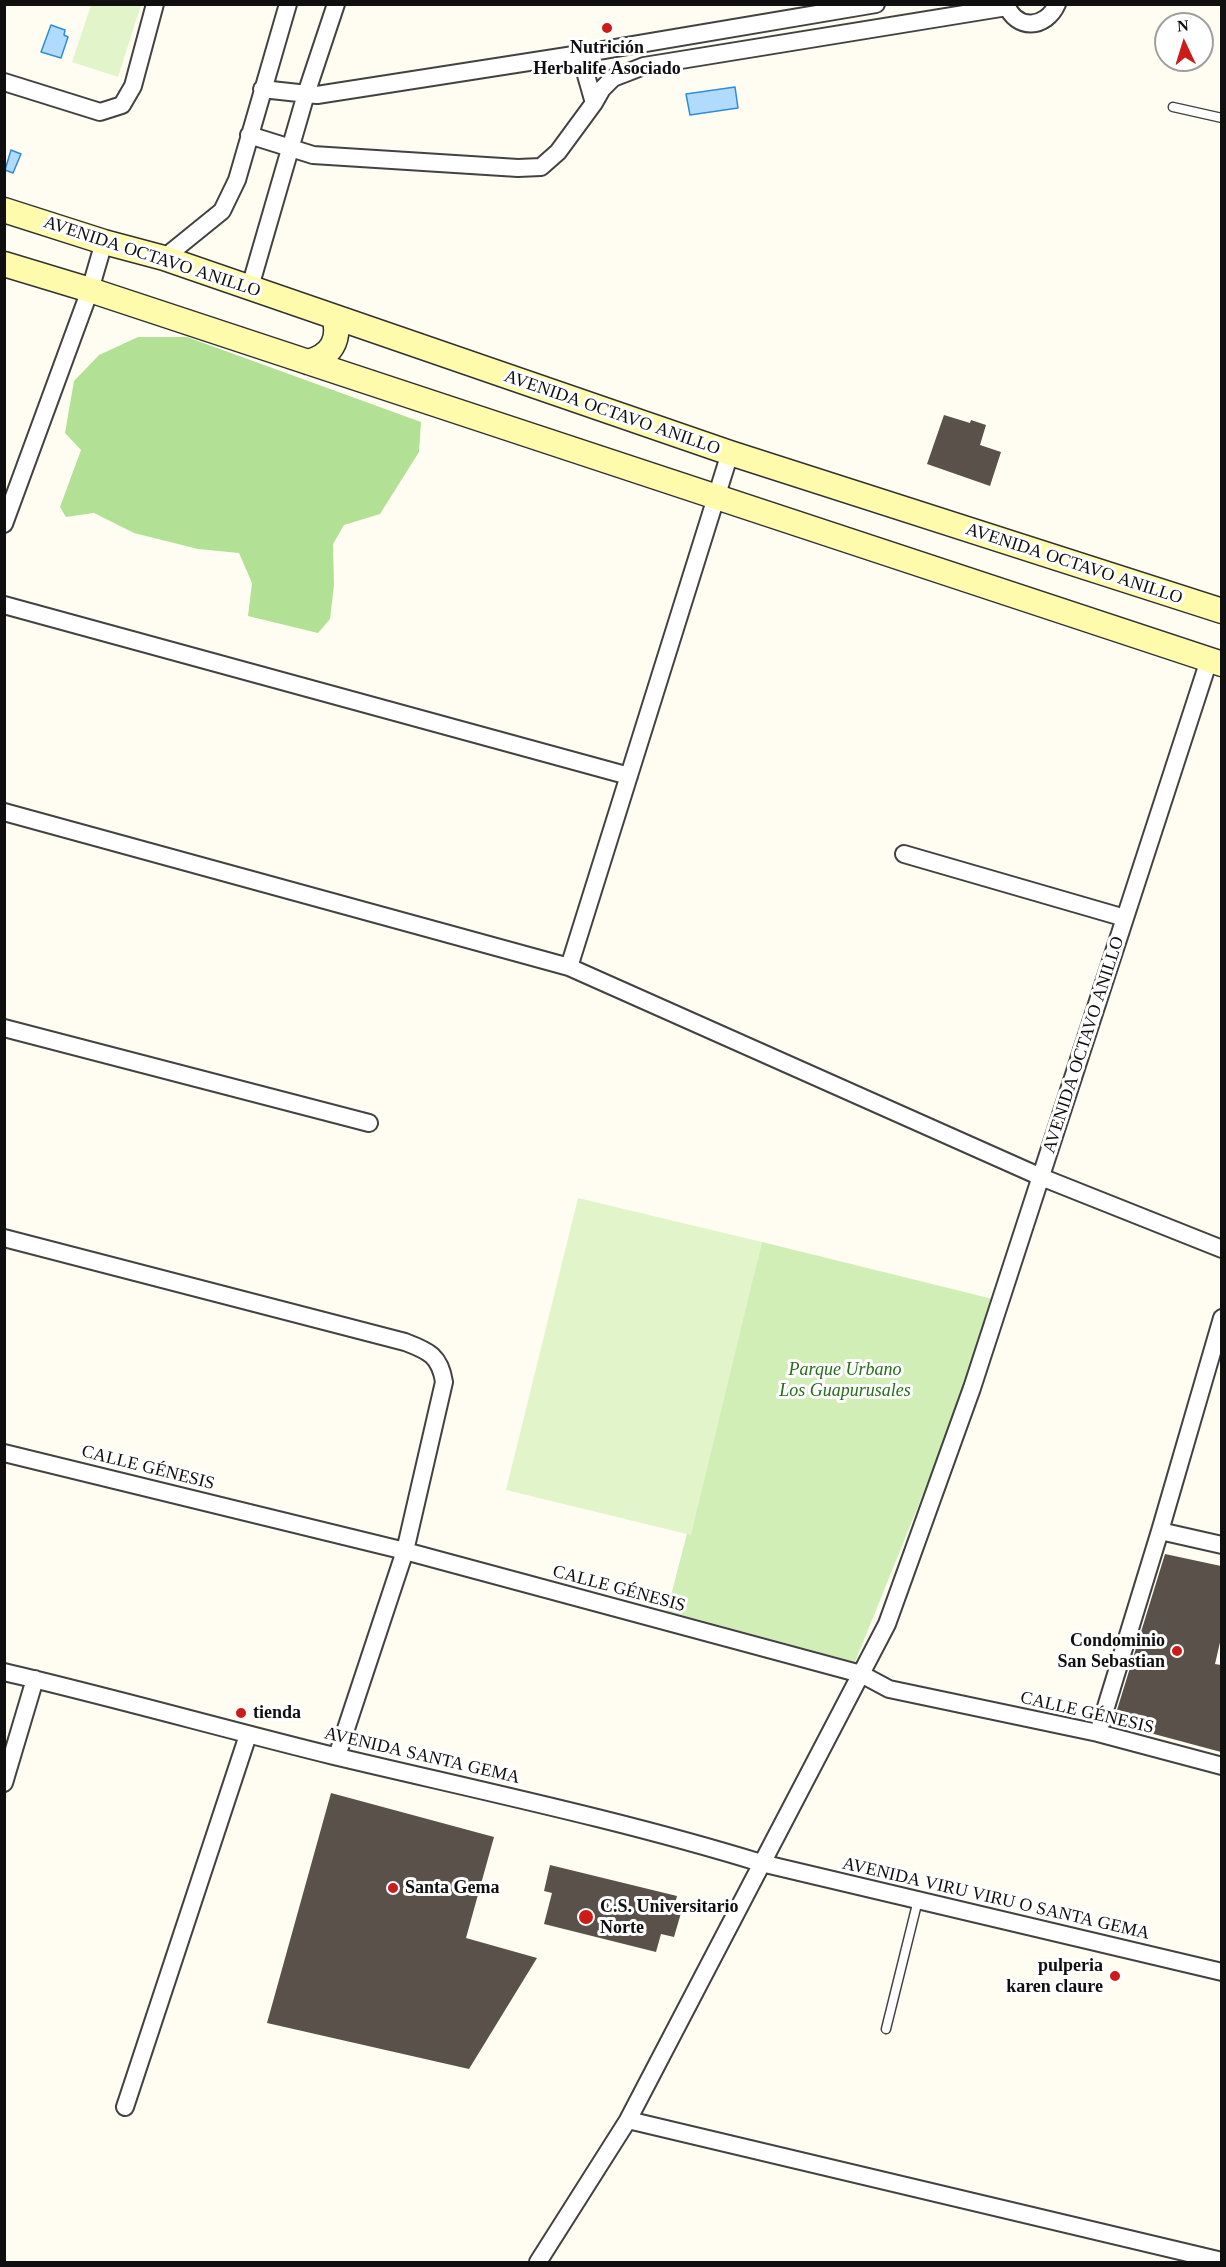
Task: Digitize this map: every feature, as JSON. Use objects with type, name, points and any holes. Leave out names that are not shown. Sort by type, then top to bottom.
[{"type":"street","points":[[4,82],[100,112],[122,105],[133,86],[155,4]]},
{"type":"street","points":[[164,258],[222,212],[237,180],[288,4]]},
{"type":"street","points":[[250,287],[306,94],[336,4]]},
{"type":"street","points":[[262,89],[317,95],[876,4]]},
{"type":"street","points":[[249,135],[313,154],[518,168],[541,167],[558,152],[602,89],[613,78],[644,66],[1007,6],[1017,20],[1033,24],[1049,18],[1057,4]]},
{"type":"street","points":[[580,54],[594,103]]},
{"type":"street","name":"AVENIDA OCTAVO ANILLO","points":[[4,210],[104,242],[164,258],[730,453],[1221,611]]},
{"type":"street","points":[[4,525],[90,290],[104,242]]},
{"type":"street","name":"AVENIDA OCTAVO ANILLO","points":[[4,264],[90,290],[1215,662],[1125,918],[1041,1177],[1221,1249]]},
{"type":"street","points":[[308,362],[327,354],[333,346],[337,326],[334,317]]},
{"type":"street","points":[[569,967],[730,453]]},
{"type":"street","points":[[4,604],[630,776]]},
{"type":"street","points":[[4,812],[569,967],[1041,1177],[972,1388],[887,1624],[628,2120],[538,2262]]},
{"type":"street","points":[[904,854],[1125,918]]},
{"type":"street","points":[[4,1028],[369,1123]]},
{"type":"street","points":[[4,1238],[405,1342],[426,1349],[441,1364],[444,1382],[405,1551],[336,1756]]},
{"type":"street","points":[[1098,1733],[1160,1531],[1221,1318]]},
{"type":"street","name":"CALLE GÉNESIS","points":[[4,1453],[405,1551],[861,1674],[889,1689],[1098,1733],[1221,1766]]},
{"type":"street","points":[[1160,1531],[1221,1545]]},
{"type":"street","name":"AVENIDA SANTA GEMA","points":[[4,1672],[248,1735],[548,1806],[761,1863]]},
{"type":"street","points":[[4,1783],[35,1679]]},
{"type":"street","points":[[125,2106],[248,1735]]},
{"type":"street","name":"AVENIDA VIRU VIRU O SANTA GEMA","points":[[761,1863],[1221,1972]]},
{"type":"street","points":[[628,2120],[1221,2261]]},
{"type":"lane","points":[[1173,107],[1221,118]]},
{"type":"lane","points":[[886,2029],[918,1900]]},
{"type":"green space","points":[[91,5],[141,5],[118,77],[72,62]]},
{"type":"green space","points":[[138,337],[187,337],[421,422],[419,452],[380,514],[344,525],[333,544],[334,585],[330,619],[318,633],[248,616],[252,583],[239,553],[198,549],[134,533],[94,513],[66,517],[60,507],[81,450],[65,433],[74,381],[99,355]]},
{"type":"green space","points":[[578,1198],[762,1242],[691,1535],[506,1490]]},
{"type":"green space","name":"Parque Urbano Los Guapurusales","points":[[762,1242],[1001,1301],[855,1662],[667,1611]]},
{"type":"water","points":[[51,25],[65,30],[64,35],[68,37],[61,58],[41,52]]},
{"type":"water","points":[[735,87],[738,108],[690,115],[686,94]]},
{"type":"water","points":[[11,150],[21,154],[13,173],[5,170]]},
{"type":"building","points":[[944,415],[986,425],[980,445],[1001,452],[990,486],[927,464]]},
{"type":"building","name":"Condominio San Sebastian","points":[[1165,1554],[1221,1566],[1221,1638],[1215,1664],[1221,1665],[1221,1752],[1113,1723]]},
{"type":"building","name":"Santa Gema","points":[[331,1793],[494,1837],[466,1938],[537,1958],[469,2069],[267,2023]]},
{"type":"building","points":[[550,1865],[677,1896],[673,1911],[681,1913],[674,1937],[661,1934],[656,1952],[544,1924],[552,1893],[544,1891]]},
{"type":"place","name":"Nutrición Herbalife Asociado","points":[[607,28]]},
{"type":"place","name":"Condominio San Sebastian","points":[[1177,1651]]},
{"type":"place","name":"tienda","points":[[241,1713]]},
{"type":"place","name":"Santa Gema","points":[[393,1888]]},
{"type":"place","name":"C.S. Universitario Norte","points":[[586,1917]]},
{"type":"place","name":"pulperia karen claure","points":[[1115,1976]]}]
